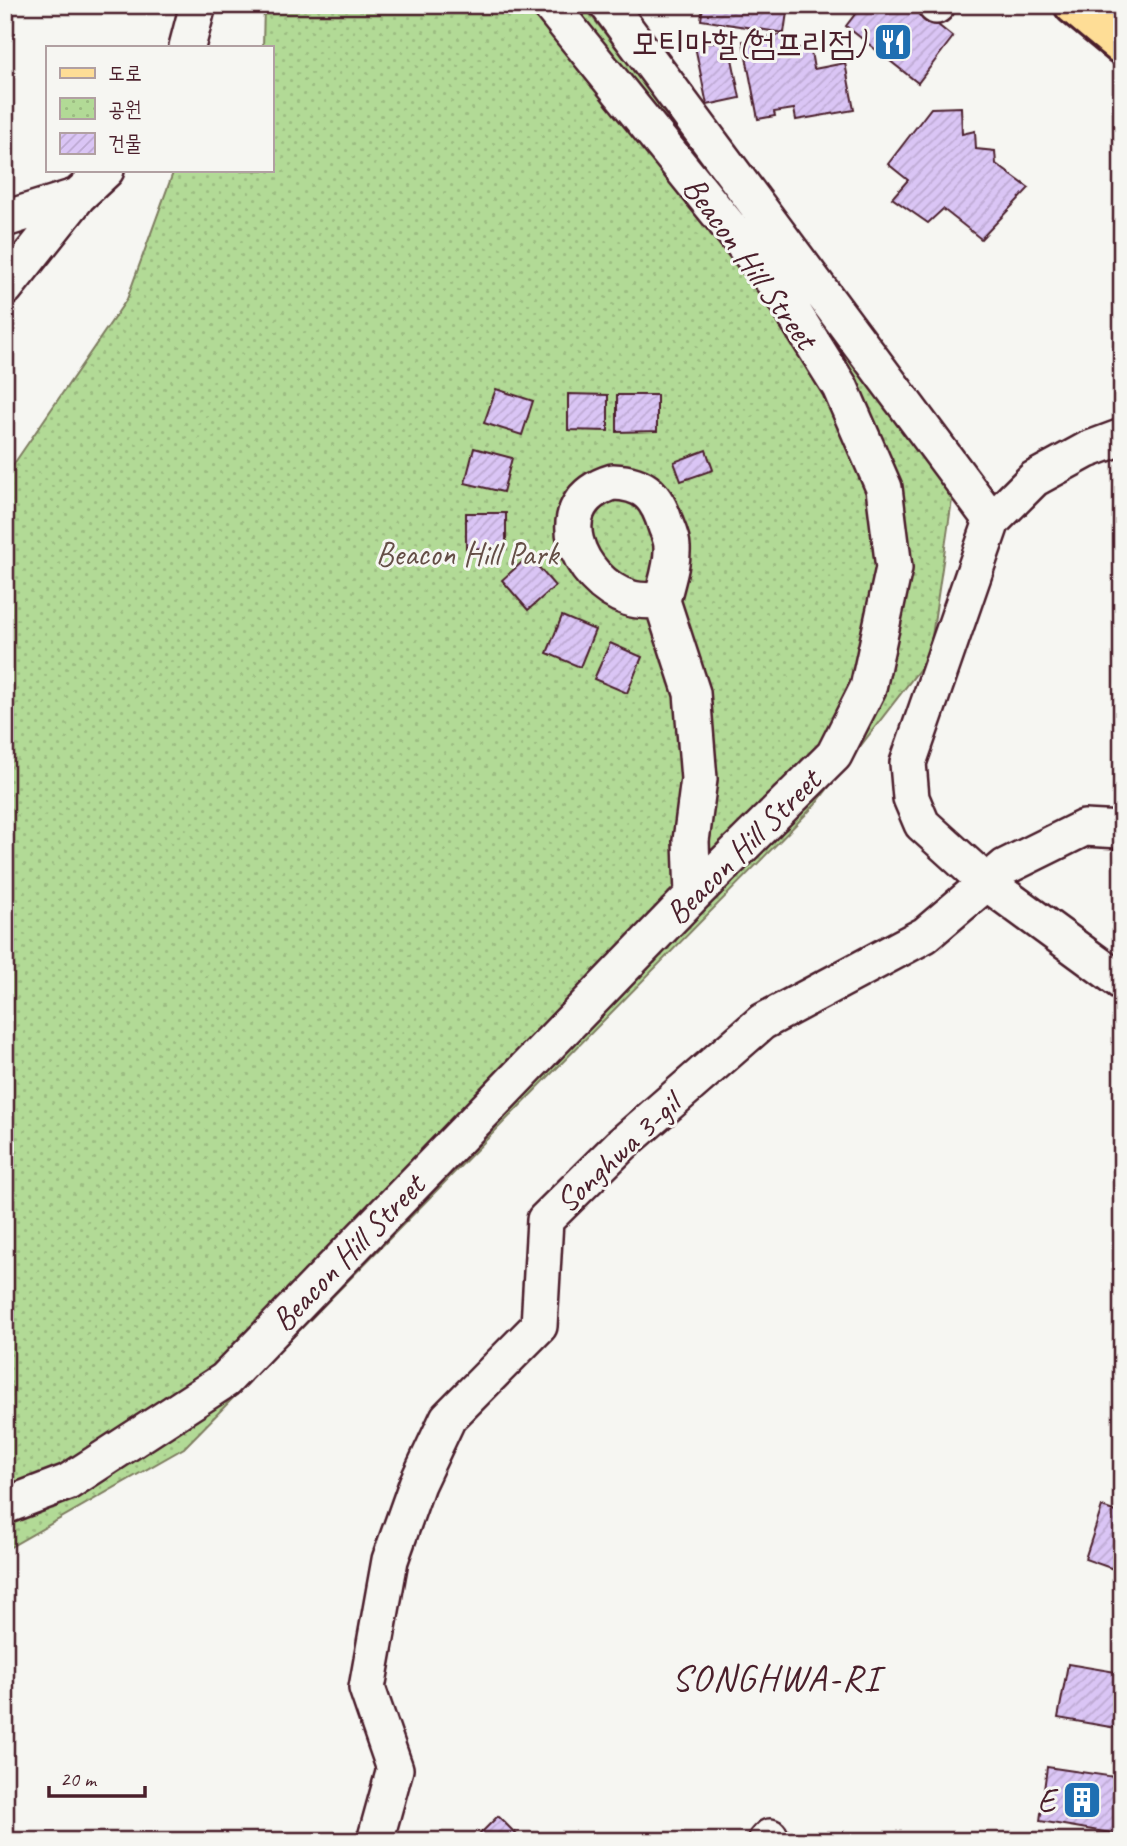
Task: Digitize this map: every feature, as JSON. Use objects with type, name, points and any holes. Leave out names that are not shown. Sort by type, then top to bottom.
[{"type":"main road","points":[[1074,5],[1122,45]]},
{"type":"street","points":[[187,46],[198,5]]},
{"type":"street","name":"Beacon Hill Street","points":[[5,1506],[68,1482],[225,1380],[693,895],[834,755],[868,688],[894,568],[884,488],[840,387],[777,286],[550,5]]},
{"type":"street","points":[[608,5],[992,521]]},
{"type":"street","points":[[5,288],[78,196],[104,172]]},
{"type":"street","points":[[5,219],[78,196]]},
{"type":"street","points":[[1122,437],[1087,450],[1034,479],[992,521],[908,763],[911,798],[922,824],[987,883],[1122,982]]},
{"type":"street","points":[[662,601],[692,693],[699,779],[691,841],[693,895]]},
{"type":"street","name":"Songhwa 3-gil","points":[[375,1841],[395,1769],[368,1688],[390,1560],[417,1484],[448,1418],[539,1326],[545,1220],[621,1145],[762,1022],[925,935],[1005,867],[1084,828],[1122,830]]},
{"type":"green space","name":"Beacon Hill Park","points":[[264,5],[583,5],[954,486],[929,657],[815,805],[184,1448],[5,1550],[5,517],[11,468],[127,299],[173,172],[273,172],[273,46],[263,46]]},
{"type":"building","points":[[703,5],[788,5],[784,33],[701,20]]},
{"type":"building","points":[[862,5],[913,5],[953,37],[918,83],[846,26]]},
{"type":"building","points":[[783,34],[787,51],[810,46],[814,69],[845,63],[854,110],[796,120],[794,109],[774,112],[775,116],[758,119],[743,41]]},
{"type":"building","points":[[728,39],[740,98],[707,105],[695,46]]},
{"type":"building","points":[[961,107],[962,134],[975,131],[976,149],[995,151],[996,164],[1029,188],[981,239],[943,209],[928,223],[892,198],[908,180],[888,164],[931,108]]},
{"type":"building","points":[[496,389],[533,401],[522,435],[484,423]]},
{"type":"building","points":[[568,394],[608,395],[608,431],[568,430]]},
{"type":"building","points":[[617,395],[657,395],[657,431],[617,432]]},
{"type":"building","points":[[474,448],[512,458],[503,492],[465,483]]},
{"type":"building","points":[[706,450],[713,470],[681,481],[674,462]]},
{"type":"building","points":[[466,513],[506,513],[506,549],[466,548]]},
{"type":"building","points":[[529,556],[555,586],[528,610],[502,580]]},
{"type":"building","points":[[562,616],[595,630],[580,667],[547,653]]},
{"type":"building","points":[[610,643],[642,657],[627,693],[594,679]]},
{"type":"building","points":[[1102,1507],[1122,1514],[1122,1572],[1085,1559]]},
{"type":"building","points":[[1068,1664],[1122,1673],[1122,1729],[1058,1718]]},
{"type":"building","name":"E","points":[[1047,1767],[1122,1778],[1122,1835],[1040,1821]]},
{"type":"building","points":[[498,1816],[523,1841],[473,1841]]},
{"type":"place","name":"모티마할(험프리점)","points":[[893,42]]},
{"type":"place","name":"E","points":[[1082,1800]]},
{"type":"district","name":"SONGHWA-RI","points":[[776,1677]]}]
